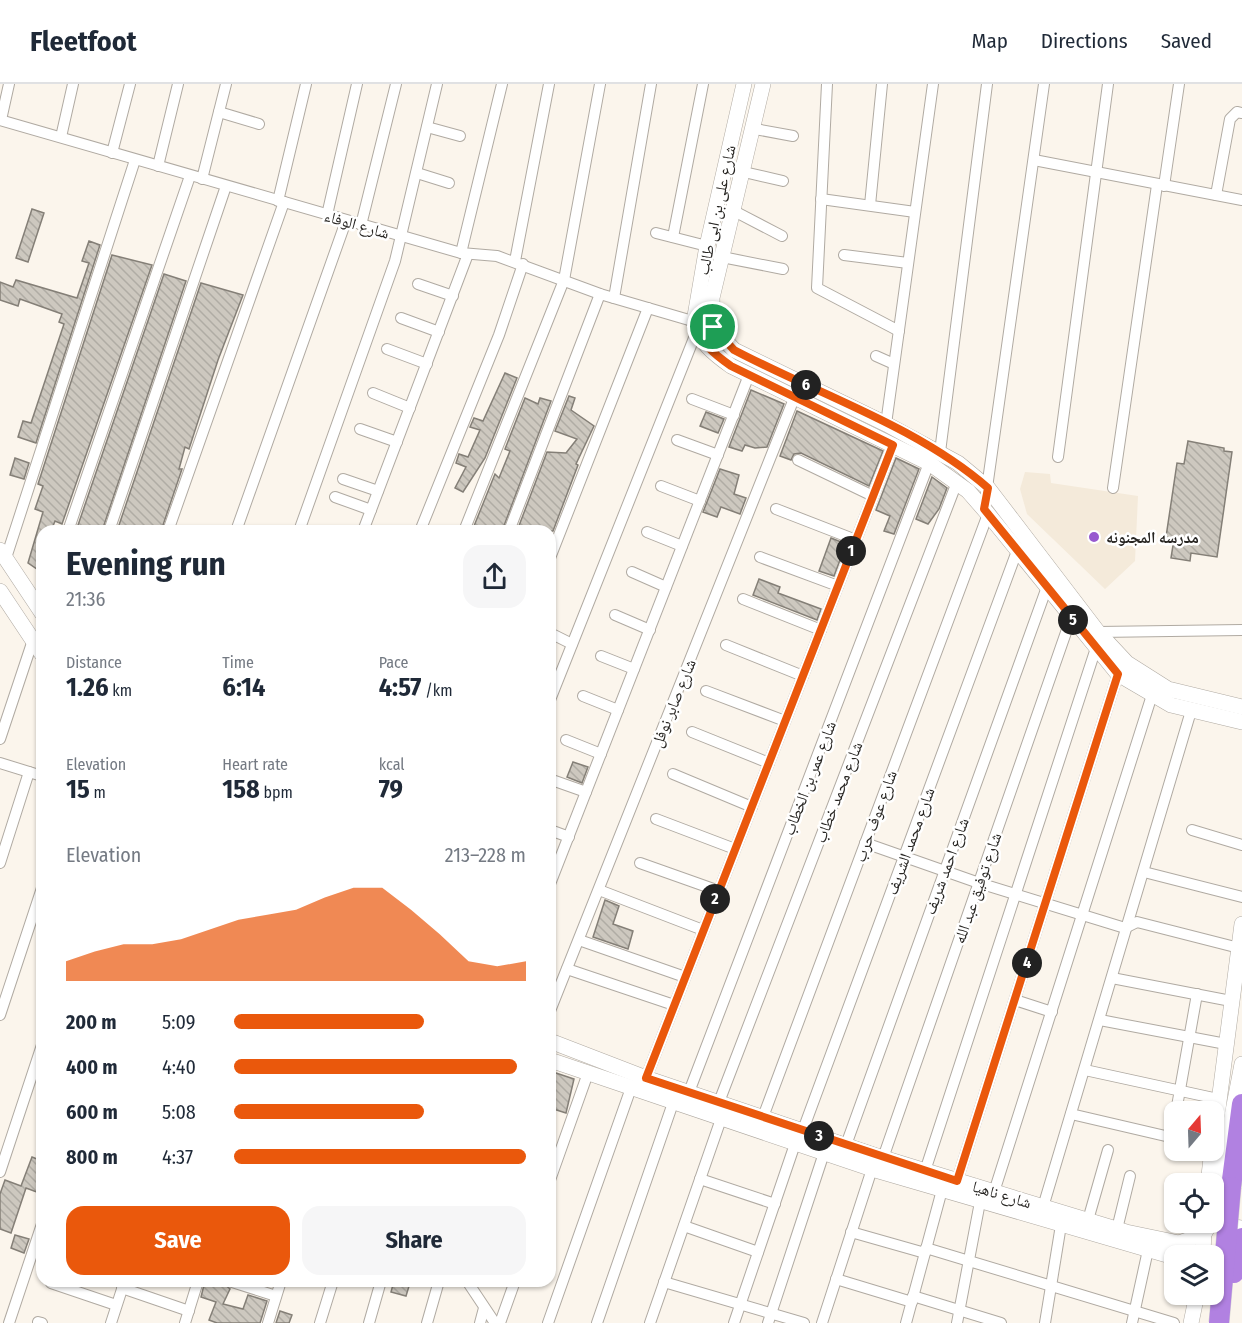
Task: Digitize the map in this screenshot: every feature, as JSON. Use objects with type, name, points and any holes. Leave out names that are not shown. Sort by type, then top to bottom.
[{"type":"highway","points":[[1219,1323],[1231,1187],[1242,1104]]},
{"type":"highway","points":[[1226,1323],[1242,1238]]},
{"type":"street","points":[[0,120],[9,84]]},
{"type":"street","points":[[61,137],[73,84]]},
{"type":"street","points":[[112,153],[130,84]]},
{"type":"street","points":[[158,166],[178,84]]},
{"type":"street","points":[[202,179],[226,84]]},
{"type":"street","points":[[170,525],[281,202],[306,84]]},
{"type":"street","points":[[327,215],[357,84]]},
{"type":"street","points":[[361,225],[396,84]]},
{"type":"street","points":[[301,525],[396,261],[437,84]]},
{"type":"street","points":[[365,525],[453,296],[502,84]]},
{"type":"street","points":[[422,525],[499,335],[519,263],[549,84]]},
{"type":"street","points":[[466,525],[564,280],[600,84]]},
{"type":"street","points":[[614,298],[651,84]]},
{"type":"street","points":[[673,237],[703,84]]},
{"type":"street","name":"شارع على بن ابى طالب","points":[[695,327],[707,246],[744,84]]},
{"type":"street","name":"شارع على بن ابى طالب","points":[[713,327],[711,308],[763,84]]},
{"type":"street","points":[[827,84],[817,288],[899,331]]},
{"type":"street","points":[[870,205],[882,84]]},
{"type":"street","points":[[886,424],[933,84]]},
{"type":"street","name":"شارع عمر بن الخطاب","points":[[689,1092],[935,458],[987,84]]},
{"type":"street","name":"شارع عوف حرب","points":[[763,1117],[986,512],[1044,84]]},
{"type":"street","points":[[1058,457],[1108,84]]},
{"type":"street","points":[[1113,488],[1179,84]]},
{"type":"street","points":[[219,112],[259,124]]},
{"type":"street","points":[[1216,195],[1230,119],[1237,112],[1242,113]]},
{"type":"street","name":"شارع الوفاء","points":[[0,120],[464,254],[490,254],[600,294],[648,308],[695,327],[713,327]]},
{"type":"street","points":[[427,128],[460,136]]},
{"type":"street","points":[[754,129],[793,136]]},
{"type":"street","points":[[36,601],[3,554],[135,160]]},
{"type":"street","points":[[1034,160],[1242,201]]},
{"type":"street","points":[[744,171],[783,182]]},
{"type":"street","points":[[417,174],[449,183]]},
{"type":"street","points":[[70,525],[190,176]]},
{"type":"street","points":[[111,525],[226,186]]},
{"type":"street","points":[[821,199],[915,212]]},
{"type":"street","points":[[734,211],[782,236]]},
{"type":"street","points":[[238,525],[346,221]]},
{"type":"street","points":[[656,232],[707,246]]},
{"type":"street","points":[[844,255],[908,263]]},
{"type":"street","points":[[722,256],[783,269]]},
{"type":"street","points":[[418,284],[453,296]]},
{"type":"street","points":[[511,525],[600,294]]},
{"type":"street","points":[[556,543],[648,308]]},
{"type":"street","points":[[401,318],[439,332]]},
{"type":"street","points":[[695,327],[719,358],[749,375],[893,445],[935,458],[986,512],[1118,674],[1152,695],[1191,711],[1242,722]]},
{"type":"street","points":[[556,685],[695,327]]},
{"type":"street","points":[[713,327],[734,350],[886,424],[935,458],[988,488],[1098,632],[1128,663],[1168,689],[1242,707]]},
{"type":"street","points":[[387,349],[427,364]]},
{"type":"street","points":[[876,357],[894,364]]},
{"type":"street","points":[[556,867],[749,375]]},
{"type":"street","points":[[373,393],[410,408]]},
{"type":"street","name":"شارع صابر نوفل","points":[[556,996],[795,396]]},
{"type":"street","points":[[692,399],[734,415]]},
{"type":"street","points":[[360,429],[397,442]]},
{"type":"street","points":[[677,440],[718,455]]},
{"type":"street","points":[[646,1078],[893,445]]},
{"type":"street","points":[[798,460],[873,496]]},
{"type":"street","points":[[343,478],[378,491]]},
{"type":"street","name":"شارع محمد خطاب","points":[[718,1102],[957,482]]},
{"type":"street","points":[[661,486],[700,501]]},
{"type":"street","points":[[335,497],[371,510]]},
{"type":"street","points":[[776,509],[856,540]]},
{"type":"street","points":[[647,532],[682,546]]},
{"type":"street","name":"شارع محمد الشريف","points":[[734,1323],[799,1137],[1017,551]]},
{"type":"street","points":[[760,557],[838,586]]},
{"type":"street","points":[[632,572],[666,587]]},
{"type":"street","name":"شارع احمد شريف","points":[[846,1145],[1047,587]]},
{"type":"street","points":[[0,591],[36,645]]},
{"type":"street","points":[[743,599],[821,630]]},
{"type":"street","points":[[615,615],[650,630]]},
{"type":"street","name":"شارع توفيق عبد الله","points":[[883,1158],[1071,618]]},
{"type":"street","points":[[1098,632],[1242,630]]},
{"type":"street","points":[[556,636],[572,644]]},
{"type":"street","points":[[0,738],[33,640]]},
{"type":"street","points":[[726,645],[803,676]]},
{"type":"street","points":[[925,1171],[1096,648]]},
{"type":"street","points":[[601,656],[634,669]]},
{"type":"street","points":[[957,1181],[1118,674]]},
{"type":"street","points":[[706,691],[786,721]]},
{"type":"street","points":[[994,1192],[1152,695]]},
{"type":"street","points":[[583,696],[618,710]]},
{"type":"street","points":[[1043,1207],[1191,711]]},
{"type":"street","points":[[693,732],[769,763]]},
{"type":"street","points":[[566,740],[601,754]]},
{"type":"street","points":[[0,763],[36,774]]},
{"type":"street","points":[[0,863],[28,772]]},
{"type":"street","points":[[673,774],[752,807]]},
{"type":"street","points":[[556,781],[586,792]]},
{"type":"street","points":[[656,819],[735,849]]},
{"type":"street","points":[[1192,830],[1236,846]]},
{"type":"street","points":[[556,832],[569,837]]},
{"type":"street","points":[[865,843],[979,883],[1127,928],[1137,922],[1239,948]]},
{"type":"street","points":[[640,863],[719,891]]},
{"type":"street","points":[[1144,872],[1242,897]]},
{"type":"street","points":[[599,890],[703,930]]},
{"type":"street","points":[[0,1015],[36,906]]},
{"type":"street","points":[[1085,1070],[1218,1099],[1242,924]]},
{"type":"street","points":[[579,940],[685,977]]},
{"type":"street","points":[[567,969],[674,1005]]},
{"type":"street","points":[[1112,978],[1232,1001]]},
{"type":"street","points":[[1178,1101],[1197,994]]},
{"type":"street","points":[[1015,1000],[1052,1012]]},
{"type":"street","points":[[1100,1020],[1226,1044]]},
{"type":"street","name":"شارع ناهيا","points":[[556,1043],[646,1078],[763,1117],[824,1153],[980,1202],[1164,1254]]},
{"type":"street","name":"شارع ناهيا","points":[[556,1062],[721,1119],[846,1145],[1117,1229],[1170,1243],[1196,1233]]},
{"type":"street","points":[[0,1171],[36,1063]]},
{"type":"street","points":[[1224,1133],[1242,1064]]},
{"type":"street","points":[[556,1163],[588,1073]]},
{"type":"street","points":[[548,1323],[631,1088]]},
{"type":"street","points":[[597,1323],[674,1103]]},
{"type":"street","points":[[1071,1114],[1164,1136]]},
{"type":"street","points":[[650,1323],[721,1119]]},
{"type":"street","points":[[1088,1220],[1108,1150]]},
{"type":"street","points":[[769,1318],[824,1153]]},
{"type":"street","points":[[822,1323],[872,1169]]},
{"type":"street","points":[[1117,1229],[1130,1176]]},
{"type":"street","points":[[700,1179],[775,1204]]},
{"type":"street","points":[[906,1323],[942,1190]]},
{"type":"street","points":[[957,1323],[980,1202]]},
{"type":"street","points":[[1224,1223],[1227,1226],[1242,1228]]},
{"type":"street","points":[[1045,1323],[1061,1225]]},
{"type":"street","points":[[684,1226],[758,1252]]},
{"type":"street","points":[[851,1232],[969,1261],[1051,1286],[1133,1317],[1174,1323]]},
{"type":"street","points":[[9,1323],[36,1242]]},
{"type":"street","points":[[1133,1317],[1148,1250]]},
{"type":"street","points":[[1224,1257],[1242,1256]]},
{"type":"street","points":[[836,1279],[1001,1323]]},
{"type":"street","points":[[664,1282],[740,1304],[769,1318],[804,1323]]},
{"type":"street","points":[[63,1287],[116,1305]]},
{"type":"street","points":[[111,1323],[122,1287]]},
{"type":"street","points":[[130,1287],[189,1311]]},
{"type":"street","points":[[186,1323],[196,1287]]},
{"type":"street","points":[[248,1287],[276,1296]]},
{"type":"street","points":[[268,1323],[279,1287]]},
{"type":"street","points":[[320,1323],[331,1287]]},
{"type":"street","points":[[369,1323],[379,1287]]},
{"type":"street","points":[[427,1323],[437,1287]]},
{"type":"street","points":[[470,1287],[495,1323]]},
{"type":"street","points":[[500,1323],[513,1287]]},
{"type":"street","points":[[1191,1323],[1195,1305]]},
{"type":"street","points":[[480,1323],[484,1308]]},
{"type":"shaded area","name":"مدرسه المجنونه","points":[[1025,472],[1050,474],[1051,483],[1138,496],[1135,561],[1105,589],[1027,514],[1020,489]]},
{"type":"building","points":[[32,209],[44,213],[28,262],[16,258]]},
{"type":"building","points":[[89,241],[100,245],[36,443],[18,437],[23,421],[31,423],[64,324],[59,322],[62,314],[20,299],[18,306],[0,300],[0,282],[13,287],[16,280],[77,298],[89,263],[82,261]]},
{"type":"building","points":[[112,255],[152,265],[62,524],[55,521],[53,525],[39,525],[43,512],[35,509],[43,486],[38,484]]},
{"type":"building","points":[[164,274],[186,281],[104,525],[78,525]]},
{"type":"building","points":[[201,283],[243,295],[218,360],[189,449],[185,447],[179,469],[182,469],[163,525],[119,525]]},
{"type":"building","points":[[505,373],[517,378],[485,458],[463,492],[455,488],[466,467],[456,463],[459,454],[468,457],[480,430],[470,427],[474,418],[483,421]]},
{"type":"building","points":[[751,390],[784,404],[767,447],[755,448],[745,445],[742,451],[729,447]]},
{"type":"building","points":[[569,396],[575,398],[571,410],[594,426],[576,464],[578,465],[555,525],[519,525],[547,452],[566,453],[577,439],[555,431]]},
{"type":"building","points":[[525,398],[538,404],[540,398],[551,401],[504,525],[474,525],[495,474],[499,478],[510,451],[505,449]]},
{"type":"building","points":[[797,411],[883,451],[869,486],[801,453],[794,454],[791,460],[780,456]]},
{"type":"building","points":[[706,412],[724,419],[718,433],[700,426]]},
{"type":"building","points":[[1188,441],[1224,448],[1224,451],[1232,452],[1217,557],[1191,553],[1190,561],[1171,558],[1174,539],[1166,537],[1177,463],[1184,464]]},
{"type":"building","points":[[15,458],[29,463],[24,479],[10,475]]},
{"type":"building","points":[[896,458],[919,469],[894,534],[884,531],[890,516],[876,510]]},
{"type":"building","points":[[720,469],[739,475],[734,494],[746,498],[740,514],[721,507],[717,517],[703,512]]},
{"type":"building","points":[[932,477],[947,488],[939,509],[928,524],[916,519]]},
{"type":"building","points":[[36,536],[36,568],[28,563]]},
{"type":"building","points":[[831,538],[846,544],[834,576],[819,571]]},
{"type":"building","points":[[759,579],[780,587],[778,593],[821,609],[817,620],[753,595]]},
{"type":"building","points":[[573,762],[588,767],[582,783],[567,777]]},
{"type":"building","points":[[605,900],[619,906],[613,924],[633,931],[628,949],[593,937]]},
{"type":"building","points":[[556,1073],[574,1079],[566,1113],[556,1110]]},
{"type":"building","points":[[32,1157],[36,1159],[36,1192],[26,1188],[11,1233],[0,1229],[0,1194],[5,1180],[21,1186]]},
{"type":"building","points":[[15,1235],[29,1239],[24,1253],[11,1248]]},
{"type":"building","points":[[204,1287],[228,1287],[230,1289],[223,1304],[243,1309],[248,1295],[267,1301],[260,1323],[217,1323],[209,1320],[216,1302],[201,1297]]},
{"type":"building","points":[[392,1287],[409,1287],[406,1296],[391,1292]]},
{"type":"building","points":[[280,1311],[292,1315],[289,1323],[276,1323]]},
{"type":"place","name":"مدرسه المجنونه","points":[[1094,537]]},
{"type":"route","points":[[694,322],[713,327],[734,350],[940,452],[975,476],[988,488],[984,509],[1118,674],[957,1181],[646,1078],[893,445],[731,366],[708,348],[696,333],[694,322]]}]
